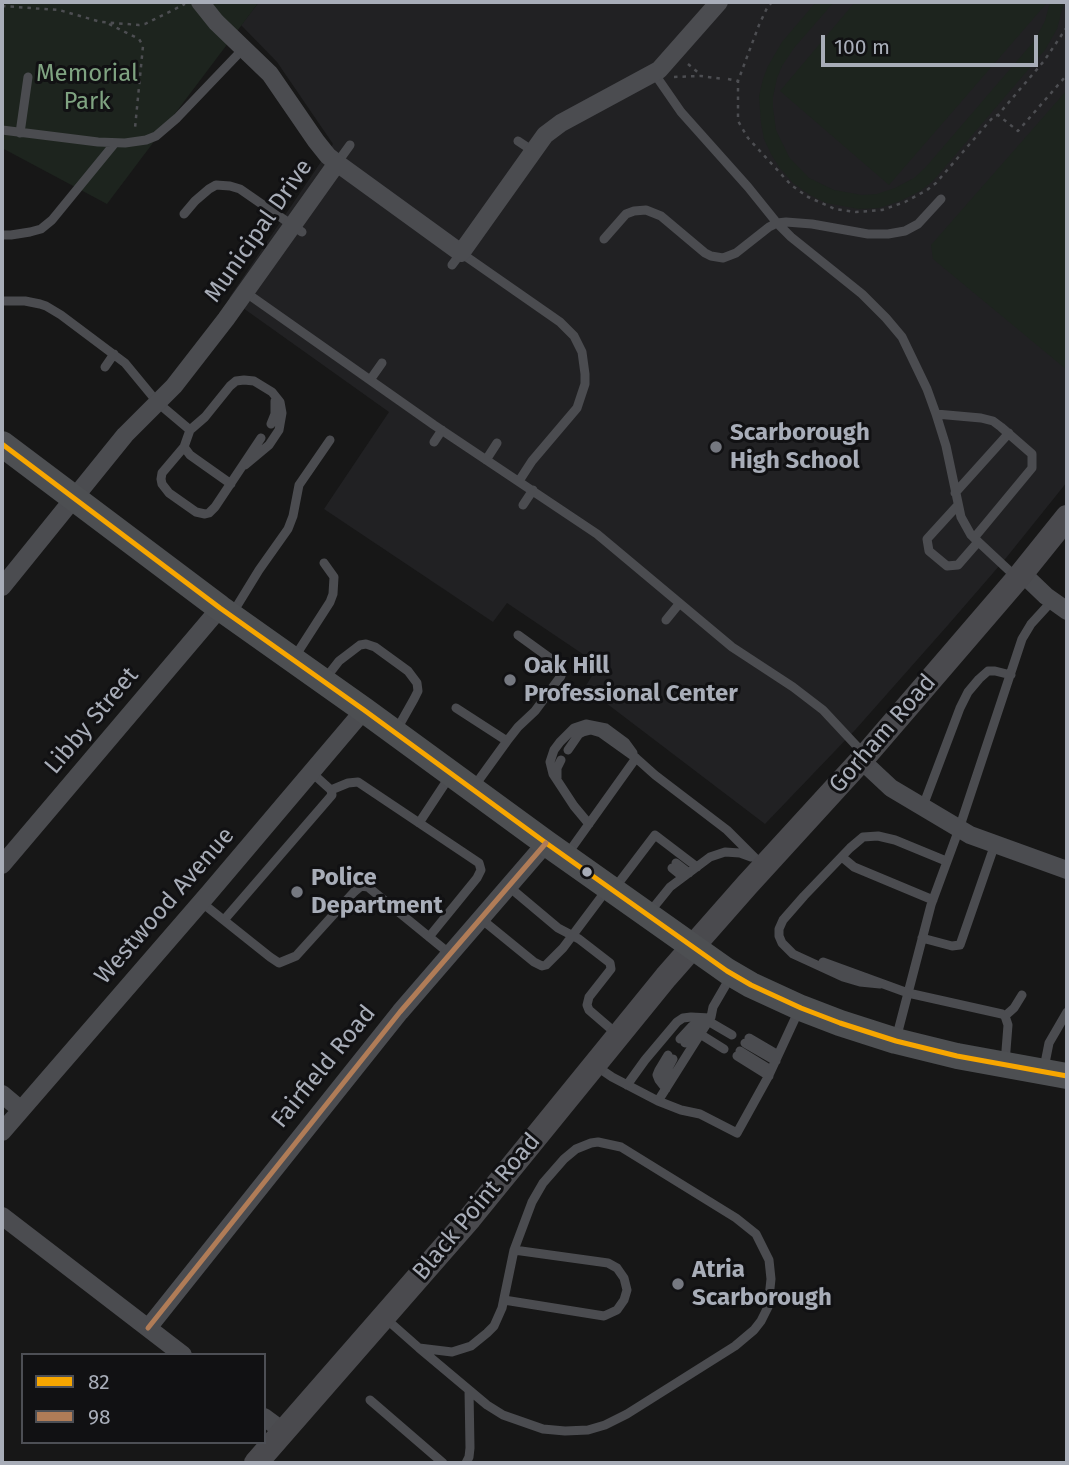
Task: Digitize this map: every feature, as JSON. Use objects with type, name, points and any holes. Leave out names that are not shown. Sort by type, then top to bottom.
[{"type":"main road","points":[[2,444],[226,612],[555,850],[732,974],[801,1008],[896,1041],[1055,1074]]},
{"type":"main road","name":"Gorham Road","points":[[694,946],[760,863],[863,758],[1067,517]]},
{"type":"main road","name":"Black Point Road","points":[[266,1441],[274,1424],[384,1316],[470,1218],[694,946]]},
{"type":"main road","name":"Black Point Road","points":[[256,1463],[265,1444]]},
{"type":"street","points":[[456,259],[525,146],[561,123],[662,75],[666,62],[719,2]]},
{"type":"street","points":[[192,3],[216,22],[270,74],[316,141],[337,163]]},
{"type":"street","name":"Municipal Drive","points":[[2,586],[125,435],[174,386],[245,292],[274,263],[321,195],[337,163],[456,259]]},
{"type":"street","points":[[1020,575],[1060,606]]},
{"type":"street","name":"Libby Street","points":[[2,865],[226,612]]},
{"type":"street","name":"Westwood Avenue","points":[[2,1132],[364,710]]},
{"type":"street","points":[[863,758],[891,788],[959,829],[979,839],[1067,870]]},
{"type":"street","name":"Fairfield Road","points":[[148,1328],[400,1012],[480,918],[508,886],[555,850]]},
{"type":"street","points":[[2,1094],[21,1110]]},
{"type":"street","points":[[2,1216],[180,1353]]},
{"type":"lane","points":[[2,130],[98,142],[139,142],[156,136],[177,118],[243,49]]},
{"type":"lane","points":[[662,75],[681,112],[777,223],[862,294],[896,329],[928,389],[946,446],[961,517],[976,540],[1020,575]]},
{"type":"lane","points":[[20,133],[28,76]]},
{"type":"lane","points":[[2,235],[41,229],[52,220],[115,143]]},
{"type":"lane","points":[[337,163],[349,145]]},
{"type":"lane","points":[[184,214],[209,189],[216,185],[230,186],[240,189],[297,228]]},
{"type":"lane","points":[[604,239],[626,214],[646,210],[661,216],[705,253],[723,258],[736,253],[777,223],[812,224],[868,234],[897,233],[912,228],[941,199]]},
{"type":"lane","points":[[456,259],[560,322],[574,336],[584,360],[585,384],[578,408],[532,461],[519,481]]},
{"type":"lane","points":[[245,292],[442,430],[597,534],[732,647],[823,710],[863,758]]},
{"type":"lane","points":[[2,301],[25,301],[46,306],[114,354],[131,369],[158,403],[190,430]]},
{"type":"lane","points":[[105,367],[114,354]]},
{"type":"lane","points":[[370,380],[382,363]]},
{"type":"lane","points":[[244,465],[269,445],[279,430],[282,413],[280,402],[272,392],[250,380],[236,381],[190,430],[184,447],[162,473],[161,479],[169,493],[196,512],[205,514],[215,507],[261,438]]},
{"type":"lane","points":[[266,388],[275,401],[275,414],[271,424]]},
{"type":"lane","points":[[936,414],[993,421],[1032,454],[1032,468],[958,565],[947,566],[929,551],[927,540],[958,505]]},
{"type":"lane","points":[[434,442],[442,430]]},
{"type":"lane","points":[[955,494],[1009,433]]},
{"type":"lane","points":[[226,612],[288,529],[299,485],[330,440]]},
{"type":"lane","points":[[486,460],[497,443]]},
{"type":"lane","points":[[184,447],[190,455],[231,484]]},
{"type":"lane","points":[[523,505],[533,490]]},
{"type":"lane","points":[[293,659],[333,594],[334,578],[324,563]]},
{"type":"lane","points":[[666,620],[679,604]]},
{"type":"lane","points":[[896,1041],[933,900],[1026,632],[1060,606]]},
{"type":"lane","points":[[419,823],[507,741],[535,711],[561,676],[558,664],[518,635]]},
{"type":"lane","points":[[323,681],[339,662],[359,645],[375,647],[408,671],[417,682],[418,691],[395,732]]},
{"type":"lane","points":[[923,806],[968,692],[988,671],[1011,675]]},
{"type":"lane","points":[[456,708],[507,741]]},
{"type":"lane","points":[[589,824],[553,774],[552,755],[559,742],[574,728],[594,724],[606,727],[625,742],[636,758]]},
{"type":"lane","points":[[568,750],[579,734],[586,730],[601,733],[727,830],[760,863]]},
{"type":"lane","points":[[555,850],[589,824],[636,758]]},
{"type":"lane","points":[[558,780],[557,768],[561,760]]},
{"type":"lane","points":[[224,920],[332,795],[331,790],[312,772]]},
{"type":"lane","points":[[331,790],[358,782],[479,863],[481,870],[477,878],[429,937]]},
{"type":"lane","points":[[480,918],[542,966],[546,965],[611,888],[645,854],[654,835],[677,875]]},
{"type":"lane","points":[[946,862],[895,840],[869,835],[860,839],[804,896],[783,920],[779,936],[783,945],[880,984],[1005,1016],[1008,1025],[1004,1065]]},
{"type":"lane","points":[[922,938],[952,946],[960,945],[995,844]]},
{"type":"lane","points":[[648,914],[677,875],[710,857],[725,852],[740,853],[760,863]]},
{"type":"lane","points":[[842,857],[853,867],[933,900]]},
{"type":"lane","points":[[201,902],[279,963],[296,956],[361,886],[368,887],[450,954]]},
{"type":"lane","points":[[508,886],[558,928],[610,962],[611,969],[589,997],[587,1005],[589,1010],[618,1036]]},
{"type":"lane","points":[[658,1101],[706,1024],[732,974]]},
{"type":"lane","points":[[1005,1016],[1022,995]]},
{"type":"lane","points":[[595,1065],[601,1071],[658,1101],[700,1114],[737,1133],[774,1066],[801,1008]]},
{"type":"lane","points":[[1055,1074],[1049,1043],[1067,1014]]},
{"type":"lane","points":[[627,1085],[645,1060],[683,1018],[691,1017],[706,1024],[730,1040],[706,1024]]},
{"type":"lane","points":[[683,1041],[706,1024]]},
{"type":"lane","points":[[774,1066],[742,1047],[774,1066]]},
{"type":"lane","points":[[666,1088],[657,1075],[671,1057]]},
{"type":"lane","points":[[384,1316],[419,1348],[493,1409],[542,1429],[576,1431],[605,1425],[627,1415],[742,1341],[761,1321],[768,1307],[771,1279],[769,1259],[761,1241],[751,1228],[633,1154],[614,1144],[598,1142],[584,1145],[557,1166],[532,1202],[514,1250],[504,1300],[494,1326],[471,1346],[452,1352],[419,1348]]},
{"type":"lane","points":[[504,1300],[604,1316],[617,1310],[627,1290],[624,1278],[617,1268],[608,1263],[514,1250]]},
{"type":"lane","points":[[466,1463],[470,1448],[469,1390]]},
{"type":"lane","points":[[370,1400],[443,1463]]},
{"type":"path","points":[[772,2],[767,8],[738,81],[738,121],[748,138],[800,192],[822,204],[856,212],[881,210],[905,202],[936,183],[1050,54],[1067,27]]},
{"type":"path","points":[[2,6],[58,10],[106,23],[145,24],[192,3]]},
{"type":"path","points":[[106,23],[139,39],[143,46],[135,128]]},
{"type":"path","points":[[685,61],[702,76]]},
{"type":"path","points":[[998,115],[1018,131],[1067,73]]},
{"type":"path","points":[[662,75],[702,76],[738,81]]},
{"type":"shaded area","name":"Scarborough High School","points":[[259,2],[1067,2],[1067,482],[948,625],[856,729],[765,824],[585,687],[599,665],[507,603],[493,622],[324,509],[389,412],[229,298],[333,144],[277,62],[241,25]]},
{"type":"green space","name":"Memorial Park","points":[[2,2],[259,2],[107,204],[2,148]]},
{"type":"green space","points":[[816,2],[834,2],[782,66],[773,97],[776,130],[789,157],[809,178],[834,190],[862,195],[877,194],[895,188],[914,178],[925,168],[1035,40],[1045,21],[1050,2],[1064,2],[1057,29],[1045,50],[933,181],[900,201],[879,208],[859,209],[826,203],[793,183],[779,167],[764,139],[759,96],[763,79],[782,42]]},
{"type":"green space","points":[[855,2],[1046,4],[889,185],[780,91]]},
{"type":"green space","points":[[1067,90],[1067,370],[933,259],[931,245]]},
{"type":"transit line","name":"82","points":[[2,444],[220,608],[727,971],[801,1008],[896,1041],[957,1056],[1067,1076]]},
{"type":"transit line","name":"98","points":[[148,1328],[400,1012],[546,843]]},
{"type":"place","name":"Scarborough High School","points":[[716,447]]},
{"type":"place","name":"Oak Hill Professional Center","points":[[510,680]]},
{"type":"place","name":"Police Department","points":[[297,892]]},
{"type":"place","name":"Atria Scarborough","points":[[678,1284]]}]
